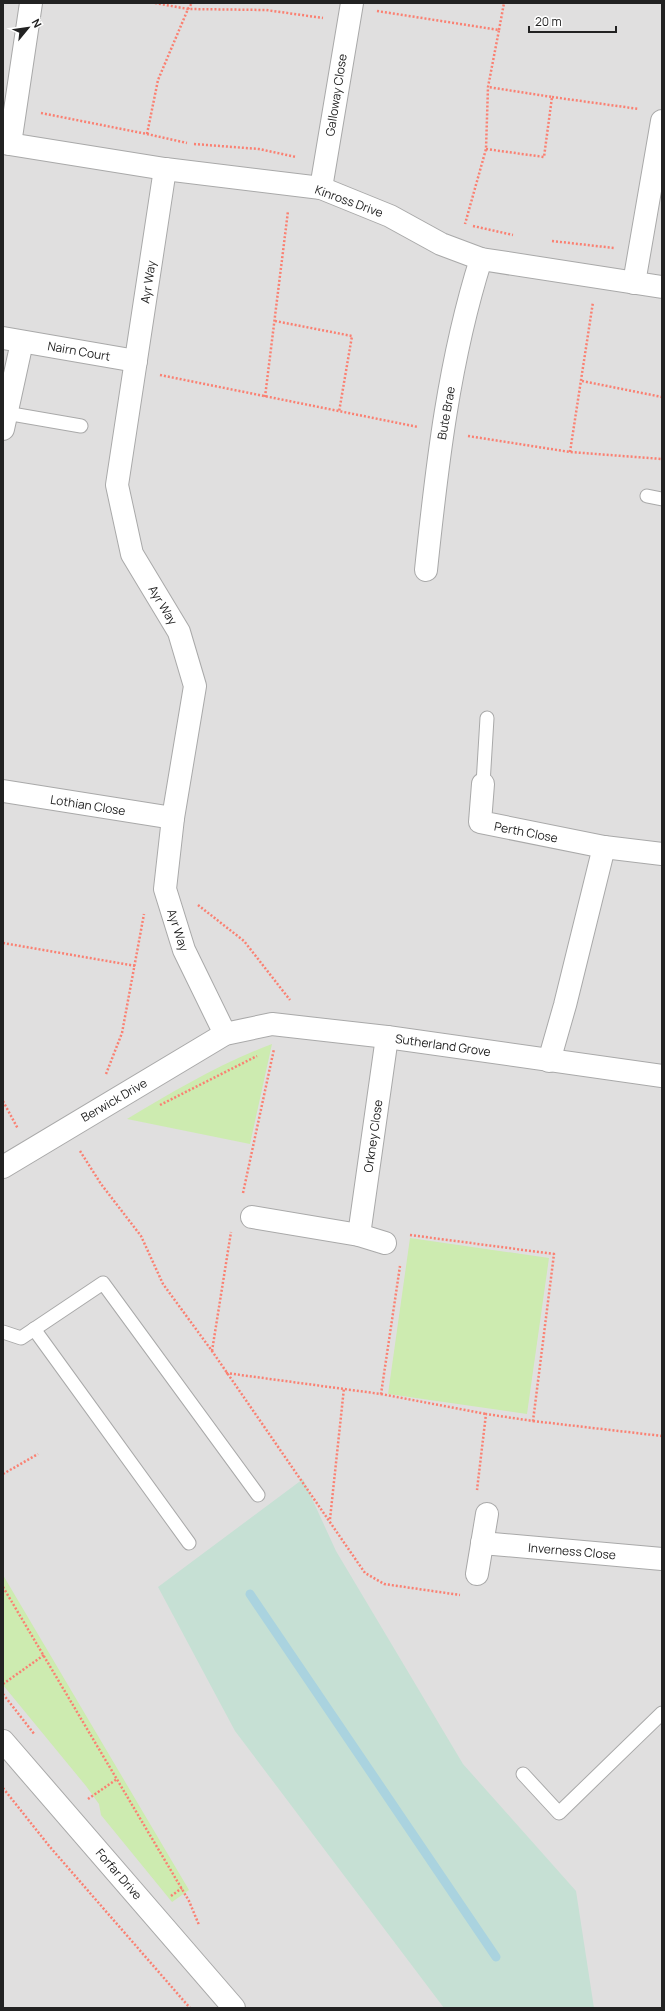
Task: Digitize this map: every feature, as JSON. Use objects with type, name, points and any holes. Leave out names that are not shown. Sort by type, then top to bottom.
[{"type":"street","points":[[6,143],[31,3]]},
{"type":"street","name":"Galloway Close","points":[[321,188],[350,10]]},
{"type":"street","points":[[634,283],[654,116]]},
{"type":"street","name":"Kinross Drive","points":[[6,143],[165,169],[321,188],[390,216],[441,244],[481,259],[662,287]]},
{"type":"street","name":"Ayr Way","points":[[165,169],[117,485],[132,554],[179,632],[194,686],[173,818],[165,889],[184,950],[225,1034]]},
{"type":"street","name":"Bute Brae","points":[[426,570],[442,432],[466,306],[481,259]]},
{"type":"street","name":"Nairn Court","points":[[5,421],[13,340],[135,365]]},
{"type":"street","name":"Perth Close","points":[[483,784],[480,822],[604,848],[662,854]]},
{"type":"street","name":"Lothian Close","points":[[3,791],[173,818]]},
{"type":"street","points":[[549,1061],[565,1004],[604,848]]},
{"type":"street","name":"Sutherland Grove","points":[[225,1034],[272,1024],[311,1027],[662,1076]]},
{"type":"street","name":"Berwick Drive","points":[[3,1167],[225,1034]]},
{"type":"street","name":"Orkney Close","points":[[359,1235],[387,1037]]},
{"type":"street","points":[[246,1209],[359,1235],[395,1239]]},
{"type":"street","points":[[477,1574],[487,1514]]},
{"type":"street","name":"Inverness Close","points":[[482,1543],[662,1559]]},
{"type":"street","name":"Forfar Drive","points":[[3,1741],[234,2008]]},
{"type":"lane","points":[[5,421],[81,426]]},
{"type":"lane","points":[[647,496],[662,498]]},
{"type":"lane","name":"Perth Close","points":[[483,784],[487,718]]},
{"type":"lane","points":[[3,1332],[21,1338],[103,1284],[258,1495]]},
{"type":"lane","points":[[34,1329],[189,1544]]},
{"type":"lane","points":[[523,1774],[559,1813],[662,1713]]},
{"type":"path","points":[[155,3],[188,9],[350,10],[499,30]]},
{"type":"path","points":[[147,134],[158,80],[188,9],[192,3]]},
{"type":"path","points":[[465,224],[486,149],[488,87],[504,3]]},
{"type":"path","points":[[488,87],[654,116]]},
{"type":"path","points":[[486,149],[544,157],[552,97]]},
{"type":"path","points":[[265,397],[292,184]]},
{"type":"path","points":[[570,452],[582,381],[596,278]]},
{"type":"path","points":[[275,321],[352,336],[340,412]]},
{"type":"path","points":[[135,365],[265,397],[442,432],[570,452],[662,459]]},
{"type":"path","points":[[582,381],[662,397]]},
{"type":"path","points":[[103,1080],[112,1064],[122,1033],[136,966],[148,891],[165,889],[192,900],[244,941],[311,1027]]},
{"type":"path","points":[[3,943],[136,966]]},
{"type":"path","points":[[246,1209],[274,1048],[268,1050]]},
{"type":"path","points":[[157,1105],[164,1104],[262,1053]]},
{"type":"path","points":[[3,1101],[30,1150]]},
{"type":"path","points":[[65,1129],[101,1184],[141,1236],[163,1284],[330,1520],[365,1573],[384,1584],[465,1596]]},
{"type":"path","points":[[212,1352],[229,1237],[232,1230]]},
{"type":"path","points":[[395,1239],[554,1254],[532,1421]]},
{"type":"path","points":[[381,1394],[400,1262]]},
{"type":"path","points":[[226,1373],[344,1388],[532,1421],[662,1436]]},
{"type":"path","points":[[330,1520],[344,1388]]},
{"type":"path","points":[[477,1493],[486,1414]]},
{"type":"path","points":[[3,1474],[38,1454]]},
{"type":"path","points":[[3,1587],[189,1901],[200,1928]]},
{"type":"path","points":[[3,1684],[44,1655]]},
{"type":"path","points":[[86,1800],[117,1779]]},
{"type":"path","points":[[3,1788],[50,1847],[190,2008]]},
{"type":"shaded area","points":[[3,3],[662,3],[662,2008],[3,2008]]},
{"type":"green space","points":[[272,1044],[250,1144],[127,1119],[216,1069]]},
{"type":"green space","points":[[410,1238],[549,1258],[527,1414],[388,1394]]},
{"type":"green space","points":[[303,1479],[336,1551],[463,1764],[576,1891],[594,2008],[444,2008],[235,1731],[158,1587]]},
{"type":"green space","points":[[3,1575],[189,1890],[172,1902],[101,1815],[99,1804],[86,1786],[3,1685]]},
{"type":"waterway","points":[[250,1594],[496,1957]]}]
